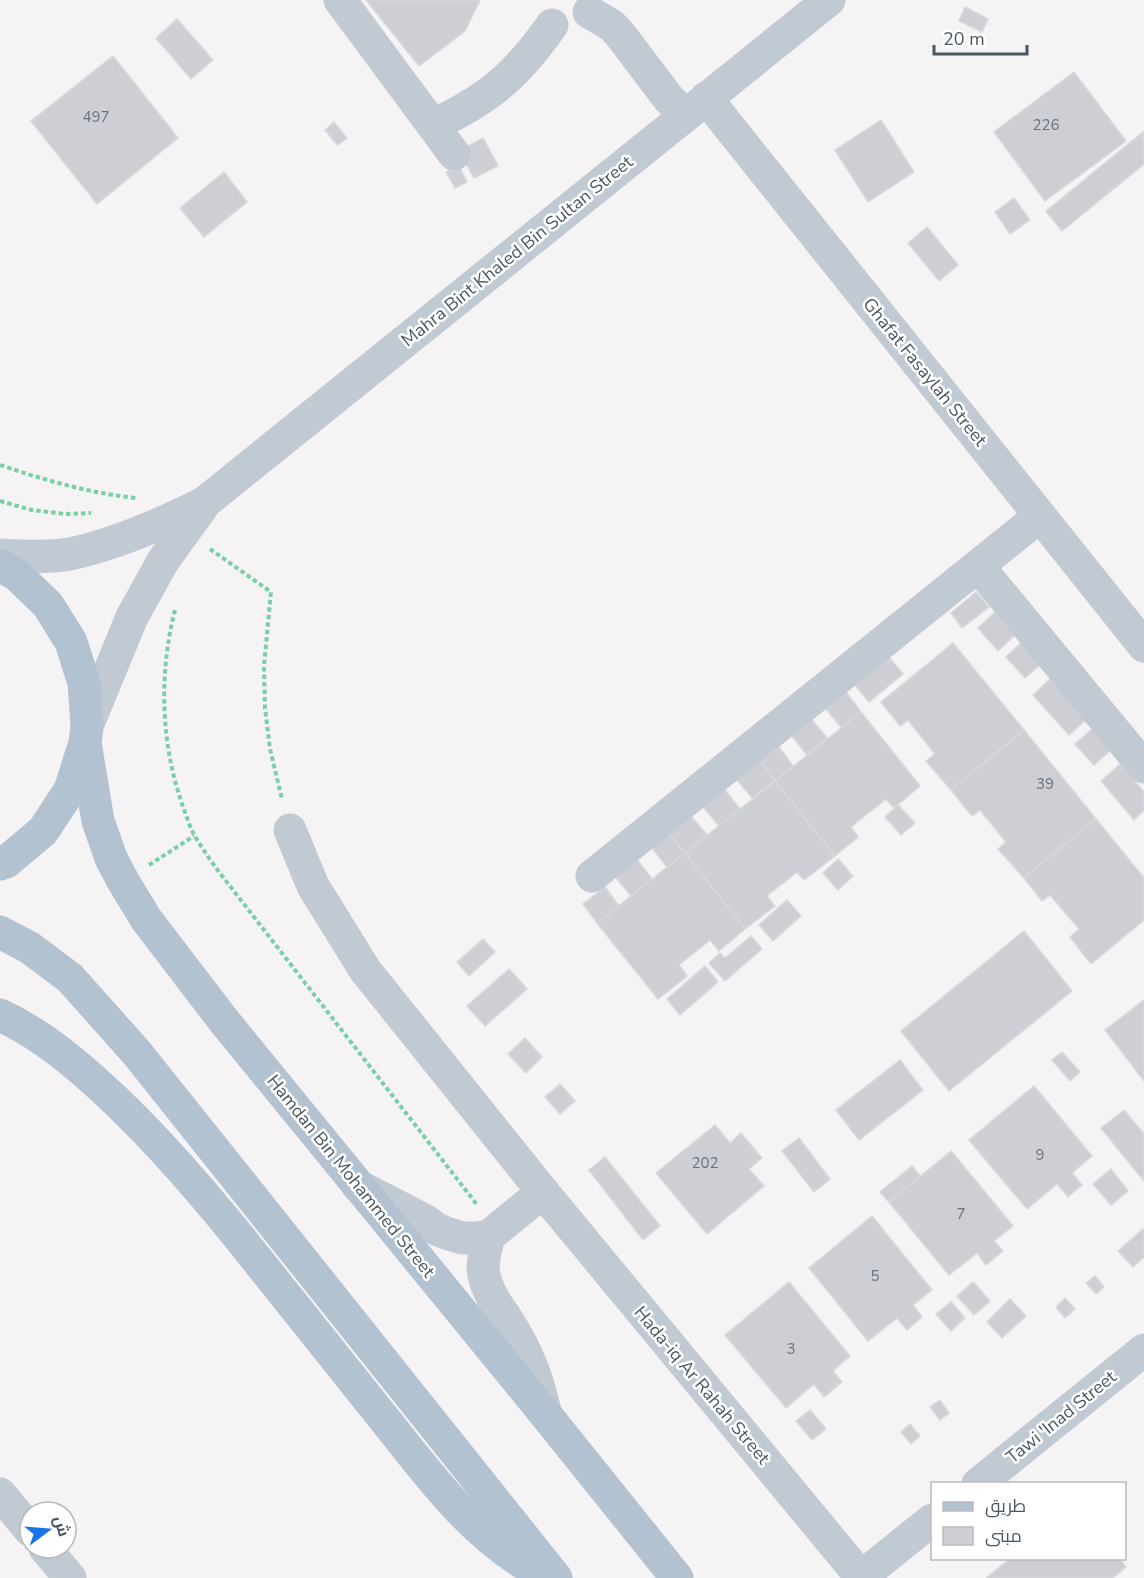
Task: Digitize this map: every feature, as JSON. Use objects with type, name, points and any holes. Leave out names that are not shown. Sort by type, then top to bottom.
[{"type":"main road","name":"Hamdan Bin Mohammed Street","points":[[0,565],[17,575],[48,605],[71,642],[84,683],[86,735],[98,821],[111,858],[147,919],[224,1021],[676,1578]]},
{"type":"main road","points":[[0,864],[6,862],[43,831],[70,790],[86,735]]},
{"type":"main road","points":[[0,932],[30,948],[70,978],[116,1029],[556,1578]]},
{"type":"main road","points":[[0,1015],[56,1048],[94,1079],[141,1124],[213,1205],[440,1489],[484,1534],[507,1552],[551,1578]]},
{"type":"street","points":[[340,0],[454,154]]},
{"type":"street","name":"Mahra Bint Khaled Bin Sultan Street","points":[[0,555],[68,554],[166,522],[204,503],[829,0]]},
{"type":"street","points":[[434,125],[471,106],[513,74],[534,51],[547,13],[563,29],[574,28],[583,22],[590,6]]},
{"type":"street","name":"Ghafat Fasaylah Street","points":[[590,6],[619,33],[669,99],[696,107],[1040,516],[1144,646]]},
{"type":"street","name":"Mahra Bint Khaled Bin Sultan Street","points":[[86,735],[132,617],[163,561],[204,503]]},
{"type":"street","points":[[592,876],[1040,516]]},
{"type":"street","points":[[978,566],[1144,767]]},
{"type":"street","name":"Hada-iq Ar Rahah Street","points":[[290,830],[313,886],[365,970],[543,1192],[862,1577]]},
{"type":"street","points":[[358,1186],[449,1234],[462,1238],[489,1236]]},
{"type":"street","points":[[543,1192],[489,1236],[484,1252],[483,1269],[486,1285],[493,1300],[528,1358],[538,1382],[546,1415]]},
{"type":"street","name":"Tawi 'Inad Street","points":[[980,1482],[1144,1350]]},
{"type":"street","points":[[0,1494],[18,1516]]},
{"type":"street","points":[[862,1577],[931,1522]]},
{"type":"street","points":[[55,1560],[70,1578]]},
{"type":"path","points":[[0,465],[75,487],[140,498]]},
{"type":"path","points":[[205,545],[271,592],[264,666],[265,708],[270,749],[290,830]]},
{"type":"path","points":[[123,881],[194,836]]},
{"type":"building","points":[[366,0],[480,0],[465,31],[419,66]]},
{"type":"building","points":[[965,7],[988,19],[982,32],[959,21]]},
{"type":"building","points":[[177,19],[213,60],[191,79],[156,38]]},
{"type":"building","points":[[113,56],[178,138],[97,204],[31,121]]},
{"type":"building","points":[[1074,72],[1126,141],[1045,201],[994,132]]},
{"type":"building","points":[[881,120],[914,172],[868,202],[835,150]]},
{"type":"building","points":[[334,122],[347,138],[337,145],[325,130]]},
{"type":"building","points":[[1143,132],[1144,164],[1062,231],[1046,211]]},
{"type":"building","points":[[483,138],[498,166],[474,178],[459,151]]},
{"type":"building","points":[[459,166],[467,182],[455,188],[446,172]]},
{"type":"building","points":[[224,172],[247,202],[204,237],[180,208]]},
{"type":"building","points":[[1014,198],[1030,220],[1010,234],[995,212]]},
{"type":"building","points":[[927,227],[958,265],[939,281],[908,243]]},
{"type":"building","points":[[976,592],[989,607],[962,628],[951,613]]},
{"type":"building","points":[[995,612],[1015,635],[998,651],[978,628]]},
{"type":"building","points":[[1023,641],[1043,662],[1025,678],[1006,657]]},
{"type":"building","points":[[953,643],[1024,730],[951,790],[926,761],[935,754],[908,720],[900,726],[881,702]]},
{"type":"building","points":[[888,656],[903,674],[869,702],[854,684]]},
{"type":"building","points":[[1050,679],[1087,719],[1069,735],[1033,695]]},
{"type":"building","points":[[846,692],[861,712],[841,727],[825,708]]},
{"type":"building","points":[[861,712],[920,786],[894,808],[886,799],[851,827],[858,837],[835,856],[775,781]]},
{"type":"building","points":[[809,716],[827,738],[807,755],[789,732]]},
{"type":"building","points":[[1093,728],[1112,749],[1094,765],[1075,744]]},
{"type":"building","points":[[1024,730],[1096,819],[1024,878],[998,849],[1006,842],[980,810],[972,816],[951,790]]},
{"type":"building","points":[[779,747],[793,766],[775,781],[761,761]]},
{"type":"building","points":[[761,761],[775,781],[752,798],[737,780]]},
{"type":"building","points":[[1120,764],[1144,792],[1144,810],[1134,820],[1101,781]]},
{"type":"building","points":[[775,781],[835,856],[804,880],[797,872],[767,896],[775,906],[745,929],[685,853]]},
{"type":"building","points":[[722,786],[740,809],[719,826],[700,803]]},
{"type":"building","points":[[898,805],[915,823],[901,835],[885,817]]},
{"type":"building","points":[[691,816],[707,835],[685,853],[669,834]]},
{"type":"building","points":[[1096,819],[1144,878],[1144,920],[1091,964],[1070,937],[1079,929],[1050,895],[1042,901],[1024,878]]},
{"type":"building","points":[[669,834],[685,853],[667,867],[652,848]]},
{"type":"building","points":[[685,853],[745,929],[719,951],[710,940],[679,965],[687,976],[658,999],[597,923]]},
{"type":"building","points":[[635,857],[652,879],[631,896],[613,874]]},
{"type":"building","points":[[838,859],[853,876],[838,890],[823,873]]},
{"type":"building","points":[[605,887],[619,906],[597,923],[583,904]]},
{"type":"building","points":[[787,900],[801,916],[773,941],[759,925]]},
{"type":"building","points":[[1024,931],[1072,991],[949,1091],[901,1031]]},
{"type":"building","points":[[751,936],[762,949],[725,981],[709,963],[720,953],[725,958]]},
{"type":"building","points":[[483,939],[495,952],[469,976],[457,962]]},
{"type":"building","points":[[705,966],[718,982],[680,1015],[667,999]]},
{"type":"building","points":[[509,969],[527,989],[485,1026],[467,1006]]},
{"type":"building","points":[[1144,1000],[1144,1081],[1105,1030]]},
{"type":"building","points":[[525,1038],[542,1057],[526,1073],[508,1054]]},
{"type":"building","points":[[1062,1052],[1080,1072],[1070,1081],[1052,1060]]},
{"type":"building","points":[[900,1060],[923,1090],[859,1140],[836,1110]]},
{"type":"building","points":[[560,1084],[575,1101],[560,1114],[545,1097]]},
{"type":"building","points":[[1034,1086],[1092,1156],[1072,1173],[1082,1185],[1068,1197],[1057,1184],[1027,1209],[969,1140]]},
{"type":"building","points":[[1124,1110],[1144,1134],[1144,1181],[1101,1128]]},
{"type":"building","points":[[715,1125],[730,1143],[741,1133],[762,1158],[749,1169],[764,1186],[707,1234],[656,1173]]},
{"type":"building","points":[[799,1138],[830,1179],[814,1192],[782,1151]]},
{"type":"building","points":[[951,1151],[1013,1226],[994,1241],[1003,1251],[986,1265],[977,1253],[949,1275],[889,1202]]},
{"type":"building","points":[[605,1157],[660,1226],[643,1240],[589,1170]]},
{"type":"building","points":[[912,1166],[920,1176],[889,1202],[880,1192]]},
{"type":"building","points":[[1111,1169],[1128,1191],[1111,1205],[1093,1184]]},
{"type":"building","points":[[872,1216],[932,1290],[913,1305],[922,1317],[907,1330],[897,1318],[868,1341],[809,1268]]},
{"type":"building","points":[[1143,1229],[1144,1257],[1133,1267],[1118,1251]]},
{"type":"building","points":[[1095,1276],[1104,1287],[1096,1294],[1086,1283]]},
{"type":"building","points":[[789,1282],[850,1356],[833,1371],[842,1382],[824,1397],[814,1384],[786,1408],[725,1335]]},
{"type":"building","points":[[973,1282],[990,1301],[974,1315],[957,1296]]},
{"type":"building","points":[[1065,1298],[1075,1309],[1065,1318],[1056,1307]]},
{"type":"building","points":[[1010,1299],[1026,1316],[1002,1338],[987,1322]]},
{"type":"building","points":[[951,1302],[965,1318],[951,1331],[936,1314]]},
{"type":"building","points":[[940,1400],[949,1413],[940,1420],[930,1407]]},
{"type":"building","points":[[810,1410],[826,1429],[812,1440],[796,1421]]},
{"type":"building","points":[[910,1424],[920,1436],[911,1444],[901,1432]]},
{"type":"building","points":[[1008,1560],[1121,1560],[1126,1567],[1113,1578],[986,1578]]}]
